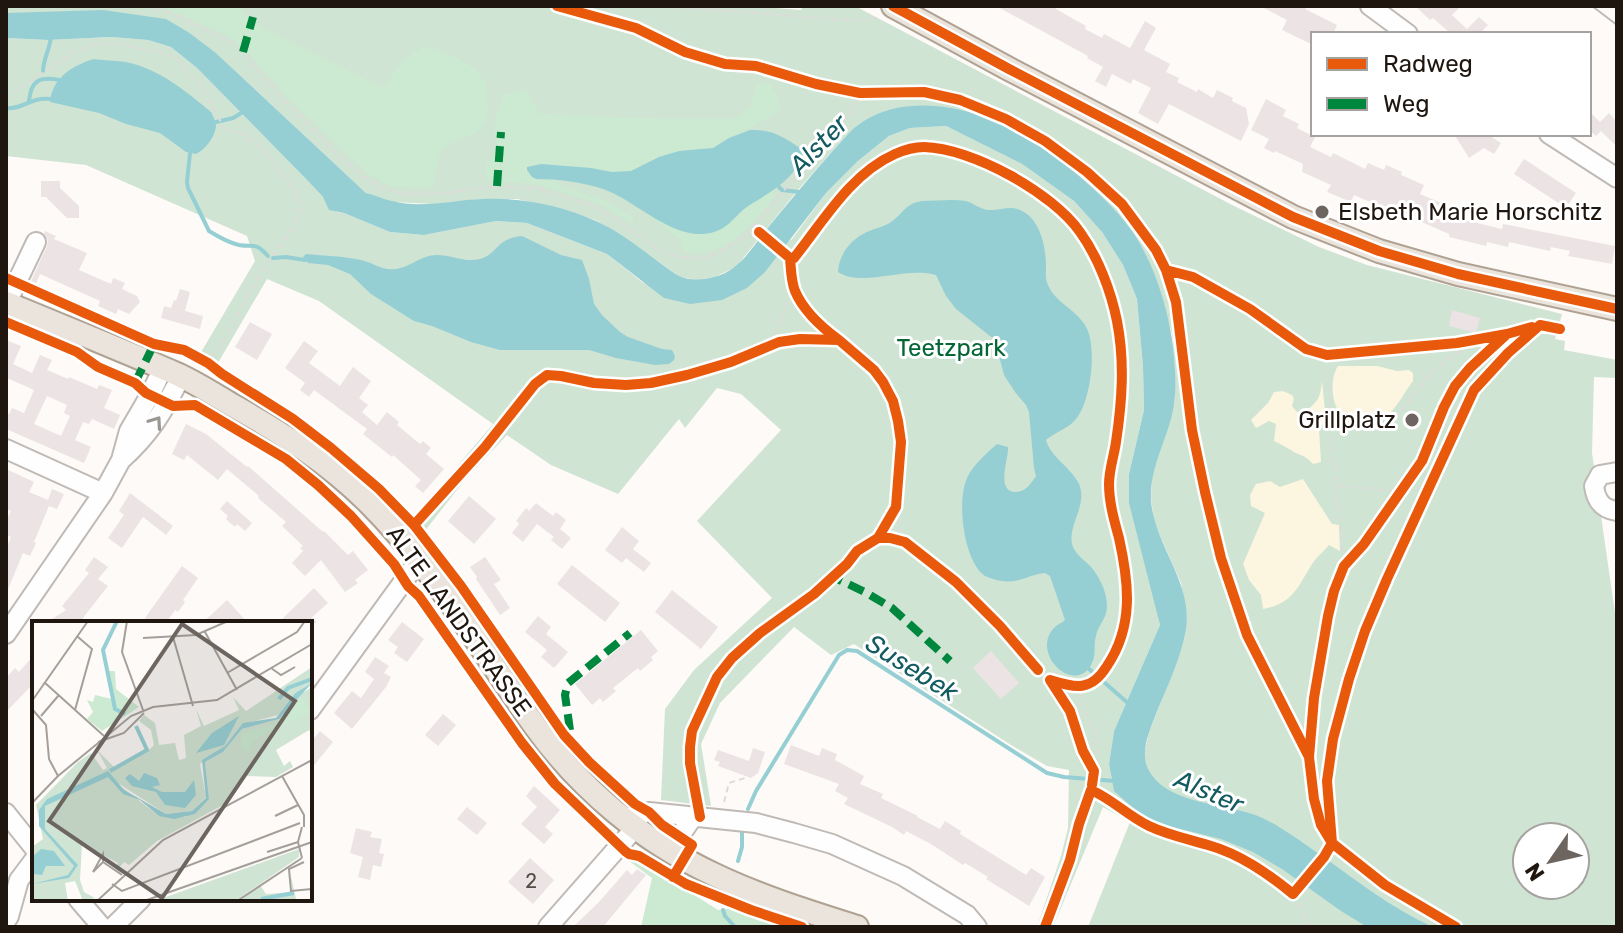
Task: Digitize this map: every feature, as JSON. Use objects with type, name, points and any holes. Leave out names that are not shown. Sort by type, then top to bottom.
[{"type":"main road","points":[[888,9],[1293,217],[1379,251],[1458,274],[1617,309]]},
{"type":"main road","name":"ALTE LANDSTRASSE","points":[[6,303],[172,372],[268,425],[333,470],[369,503],[419,560],[537,728],[581,780],[629,824],[713,874],[744,888],[857,927]]},
{"type":"street","points":[[1370,6],[1405,32]]},
{"type":"street","points":[[1552,136],[1617,178]]},
{"type":"street","points":[[6,303],[36,242]]},
{"type":"street","points":[[6,634],[103,493],[121,460],[142,442],[168,404],[172,372]]},
{"type":"street","points":[[6,449],[103,493]]},
{"type":"street","points":[[1617,472],[1600,475],[1594,486],[1598,501],[1609,510],[1617,511]]},
{"type":"street","points":[[312,707],[419,560]]},
{"type":"street","points":[[548,927],[629,824],[649,812],[756,823],[832,844],[931,892],[967,915],[977,927]]},
{"type":"street","points":[[6,813],[32,846]]},
{"type":"street","points":[[670,850],[693,817]]},
{"type":"street","points":[[6,921],[19,880],[32,863]]},
{"type":"street","points":[[80,901],[102,927]]},
{"type":"street","points":[[113,927],[139,901]]},
{"type":"path","points":[[147,6],[167,11],[231,42],[342,159],[362,176],[384,188],[405,194],[445,193],[497,186],[540,189],[591,205],[655,247],[678,257],[703,258],[736,244],[754,227],[851,112],[860,93]]},
{"type":"path","points":[[557,6],[636,28],[685,52],[725,64],[756,66],[860,93],[924,92],[960,100],[1006,119],[1045,141],[1087,172],[1122,204],[1156,250],[1166,270],[1176,302],[1192,430],[1221,558],[1247,635],[1309,757]]},
{"type":"path","points":[[609,6],[615,23]]},
{"type":"path","points":[[662,6],[860,21],[877,18],[888,9]]},
{"type":"path","points":[[6,99],[90,44],[115,44],[169,55],[192,77],[225,129],[240,132],[251,139],[299,196],[301,206],[294,227],[264,267],[208,363]]},
{"type":"path","points":[[790,258],[794,258],[834,205],[861,177],[892,155],[923,147],[979,160],[1013,178],[1064,212],[1080,232],[1094,255],[1116,319],[1123,374],[1109,487],[1125,566],[1127,609],[1120,645],[1094,682],[1073,686],[1050,680]]},
{"type":"path","points":[[754,227],[790,258],[794,289],[821,328],[874,370],[893,401],[901,442],[896,507],[900,534],[905,542],[956,582],[1050,680],[1070,711],[1083,751],[1094,771]]},
{"type":"path","points":[[1166,270],[1193,277],[1250,309],[1306,349],[1327,355],[1457,343],[1540,325],[1560,329]]},
{"type":"path","points":[[759,349],[774,334],[794,289]]},
{"type":"path","points":[[1293,894],[1332,843],[1327,781],[1333,739],[1365,631],[1474,390],[1508,353],[1540,325]]},
{"type":"path","points":[[1456,927],[1385,885],[1332,843],[1321,825],[1314,799],[1309,757],[1314,698],[1328,616],[1344,566],[1364,544],[1422,461],[1455,386],[1507,334]]},
{"type":"path","points":[[1330,412],[1348,425],[1362,430],[1380,428],[1400,414],[1412,394],[1444,361],[1490,337]]},
{"type":"path","points":[[414,525],[543,377],[551,375],[626,385],[651,383],[731,362],[779,342],[839,340]]},
{"type":"path","points":[[1498,343],[1508,353]]},
{"type":"path","points":[[1327,355],[1344,566]]},
{"type":"path","points":[[1415,472],[1443,480]]},
{"type":"path","points":[[1336,484],[1401,492]]},
{"type":"path","points":[[833,577],[857,551],[878,538],[896,507]]},
{"type":"path","points":[[878,538],[905,542]]},
{"type":"path","points":[[1045,927],[1070,860],[1091,790],[1097,755],[1096,737],[1083,707],[1083,686]]},
{"type":"path","points":[[721,819],[729,783],[745,778]]},
{"type":"path","points":[[1091,790],[1105,796],[1146,825],[1181,839],[1209,845],[1254,865],[1293,894],[1310,927]]},
{"type":"path","points":[[1105,796],[1110,792]]},
{"type":"green space","name":"Teetzpark","points":[[6,6],[747,6],[801,10],[803,6],[855,6],[1234,206],[1319,247],[1367,265],[1562,314],[1555,339],[1565,341],[1564,350],[1617,360],[1617,378],[1594,377],[1592,453],[1617,627],[1617,927],[1088,927],[1130,822],[1103,807],[1053,927],[1037,927],[1068,828],[1069,770],[1047,766],[1011,745],[854,644],[831,655],[794,627],[720,703],[701,744],[711,806],[661,800],[665,709],[694,670],[772,598],[697,521],[781,430],[741,394],[717,388],[685,428],[679,419],[618,494],[551,465],[507,435],[464,481],[424,532],[413,518],[493,424],[319,301],[267,279],[215,368],[210,360],[200,354],[255,261],[247,236],[86,165],[6,156],[6,38],[111,37],[148,40],[171,47],[197,68],[337,212],[390,232],[424,235],[496,221],[527,223],[607,254],[642,282],[690,304],[792,239],[826,193],[889,136],[910,128],[946,126],[1022,164],[1074,201],[1102,232],[1123,265],[1137,299],[1144,410],[1129,474],[1160,625],[1114,731],[1109,764],[1112,781],[1144,755],[1187,618],[1181,583],[1154,522],[1151,497],[1152,474],[1175,400],[1172,334],[1160,291],[1132,232],[1080,176],[1025,133],[915,106],[885,111],[860,123],[842,140],[736,267],[715,277],[696,280],[680,277],[595,220],[565,210],[517,199],[433,204],[394,202],[366,193],[216,53],[24,13],[6,13]]},
{"type":"green space","points":[[160,6],[238,6],[254,24],[383,88],[405,59],[425,46],[444,52],[468,64],[487,86],[486,119],[478,131],[451,143],[441,152],[434,183],[427,188],[390,186],[365,171],[286,96],[245,49],[221,32]]},
{"type":"green space","points":[[769,83],[780,110],[713,148],[679,151],[631,171],[541,164],[529,166],[536,179],[558,181],[560,186],[606,201],[632,217],[634,225],[592,201],[536,184],[492,181],[485,176],[486,164],[496,151],[496,119],[504,95],[527,90],[539,114],[736,119],[751,106],[757,85]]},
{"type":"green space","points":[[774,189],[776,196],[740,234],[718,248],[706,251],[685,250],[681,240],[647,213],[686,234],[733,221],[745,207]]},
{"type":"green space","points":[[634,857],[718,910],[736,908],[784,927],[641,927],[652,878],[629,861]]},
{"type":"sand","points":[[1338,366],[1409,370],[1413,373],[1413,381],[1382,420],[1356,422],[1340,414],[1334,401],[1333,378]]},
{"type":"sand","points":[[1322,381],[1326,420],[1319,429],[1321,462],[1313,464],[1274,441],[1276,424],[1269,421],[1256,428],[1251,420],[1274,392],[1283,391],[1292,395],[1292,406],[1303,413],[1317,400]]},
{"type":"sand","points":[[1303,479],[1332,524],[1339,525],[1340,551],[1329,545],[1289,597],[1263,609],[1261,595],[1249,580],[1243,564],[1265,513],[1251,506],[1250,495],[1256,484],[1270,481],[1280,487]]},
{"type":"water","points":[[103,10],[166,19],[188,32],[216,53],[366,193],[414,204],[496,199],[555,206],[605,225],[675,274],[687,279],[714,277],[737,265],[845,137],[862,122],[880,113],[900,108],[940,106],[1000,122],[1038,142],[1094,189],[1132,231],[1160,288],[1171,331],[1175,395],[1151,486],[1151,500],[1159,533],[1179,579],[1187,612],[1184,640],[1147,741],[1145,757],[1151,774],[1172,792],[1258,816],[1274,824],[1388,902],[1433,927],[1367,927],[1253,852],[1221,839],[1156,823],[1141,815],[1114,791],[1109,764],[1114,731],[1160,625],[1129,503],[1129,474],[1144,410],[1137,299],[1123,265],[1102,232],[1074,201],[1022,164],[946,126],[910,128],[889,136],[826,193],[765,272],[747,288],[722,300],[690,304],[664,298],[607,254],[527,223],[496,221],[424,235],[390,232],[329,210],[323,197],[307,180],[197,68],[171,47],[148,40],[111,37],[6,38],[6,13]]},
{"type":"water","points":[[94,59],[134,64],[155,72],[184,90],[211,112],[216,126],[209,143],[196,154],[186,152],[160,133],[99,113],[50,102],[59,79]]},
{"type":"water","points":[[750,130],[771,132],[803,152],[797,168],[779,186],[714,232],[685,232],[603,189],[570,181],[536,179],[527,170],[527,167],[541,164],[612,172],[631,171],[679,151],[713,148]]},
{"type":"water","points":[[923,201],[966,201],[988,210],[1015,208],[1030,216],[1044,244],[1048,285],[1055,296],[1081,319],[1089,334],[1092,359],[1086,400],[1073,422],[1046,440],[1052,452],[1079,484],[1081,499],[1072,544],[1099,578],[1107,602],[1095,640],[1093,661],[1083,673],[1074,676],[1056,667],[1047,648],[1048,637],[1065,620],[1050,576],[1045,573],[1008,582],[987,577],[977,568],[967,544],[962,513],[964,486],[985,455],[997,444],[1008,447],[1004,474],[1006,487],[1010,491],[1023,490],[1036,476],[1029,412],[1004,375],[995,340],[956,309],[936,275],[911,273],[859,278],[838,272],[843,253],[856,239],[888,224],[908,206]]},
{"type":"water","points":[[522,236],[561,255],[582,260],[594,304],[602,315],[628,337],[672,350],[674,360],[669,364],[655,365],[589,350],[500,350],[471,342],[414,321],[371,294],[350,274],[328,265],[308,263],[303,257],[306,254],[347,258],[396,269],[431,256],[480,259],[507,240]]},
{"type":"building","points":[[996,6],[1057,6],[1056,9],[1086,26],[1085,29],[1102,38],[1104,34],[1130,48],[1145,21],[1156,28],[1144,50],[1170,64],[1166,72],[1179,78],[1177,82],[1213,98],[1217,90],[1246,108],[1249,124],[1241,141],[1169,104],[1158,124],[1138,113],[1151,88],[1133,79],[1131,84],[1112,74],[1106,87],[1095,81],[1103,67]]},
{"type":"building","points":[[1260,6],[1307,6],[1305,9],[1337,25],[1334,32],[1311,32],[1311,44],[1282,30],[1287,20]]},
{"type":"building","points":[[1415,6],[1461,6],[1452,15],[1467,29],[1479,17],[1488,25],[1481,32],[1449,32],[1433,18],[1430,20]]},
{"type":"building","points":[[1266,99],[1286,110],[1283,116],[1299,124],[1297,128],[1315,137],[1310,147],[1331,157],[1333,153],[1365,169],[1368,163],[1384,170],[1386,165],[1402,172],[1401,175],[1424,185],[1420,194],[1444,204],[1440,214],[1502,229],[1503,224],[1615,246],[1612,264],[1568,256],[1570,251],[1551,247],[1550,251],[1509,242],[1508,247],[1487,242],[1486,246],[1449,237],[1449,234],[1354,195],[1351,202],[1327,192],[1331,185],[1302,172],[1303,164],[1264,148],[1269,139],[1251,130]]},
{"type":"building","points":[[1591,113],[1600,122],[1609,113],[1617,122],[1617,147],[1601,131],[1596,136],[1591,132]]},
{"type":"building","points":[[1455,136],[1492,136],[1501,143],[1494,154],[1484,148],[1469,158]]},
{"type":"building","points":[[1524,159],[1576,193],[1566,208],[1514,174]]},
{"type":"building","points":[[41,181],[60,181],[60,188],[79,206],[79,218],[67,218],[46,197],[41,197]]},
{"type":"building","points":[[45,231],[56,236],[54,239],[87,253],[79,270],[111,284],[113,278],[125,283],[122,289],[137,296],[140,302],[129,314],[118,309],[116,314],[98,306],[100,301],[40,274],[36,284],[31,281],[47,246]]},
{"type":"building","points":[[180,289],[190,292],[185,311],[203,316],[200,329],[161,318],[164,306],[171,308]]},
{"type":"building","points":[[1452,310],[1480,318],[1476,333],[1449,326]]},
{"type":"building","points":[[250,322],[272,334],[257,360],[235,347]]},
{"type":"building","points":[[6,340],[21,346],[13,364],[32,373],[40,355],[52,360],[47,370],[97,389],[99,385],[112,390],[104,408],[120,415],[114,429],[92,419],[89,424],[83,422],[75,440],[91,447],[84,463],[6,429],[6,413],[9,414],[12,408],[24,413],[34,390],[7,378],[6,381]],"holes":[[[47,396],[67,405],[64,413],[70,416],[61,436],[34,424]]]},
{"type":"building","points":[[304,341],[318,351],[309,363],[340,386],[353,367],[371,381],[359,398],[368,405],[362,412],[377,425],[387,412],[420,444],[423,441],[431,448],[426,454],[444,469],[423,493],[415,486],[421,480],[363,434],[367,429],[314,390],[309,397],[300,390],[305,383],[285,368]]},
{"type":"building","points":[[186,424],[206,434],[248,466],[348,555],[353,551],[368,570],[355,580],[358,583],[345,592],[321,560],[305,576],[292,563],[303,551],[300,548],[303,546],[282,526],[286,522],[259,496],[227,469],[218,480],[187,455],[184,460],[172,454]]},
{"type":"building","points":[[6,469],[34,482],[29,492],[48,500],[52,489],[64,494],[57,509],[49,506],[30,556],[23,553],[6,594],[6,549],[11,537],[6,535],[6,521],[11,511],[6,509]]},
{"type":"building","points":[[130,493],[173,526],[166,535],[143,517],[122,548],[108,538],[124,515],[119,511]]},
{"type":"building","points":[[469,496],[496,519],[474,544],[448,521]]},
{"type":"building","points":[[227,501],[252,523],[245,531],[237,524],[235,527],[230,523],[226,519],[228,516],[220,509]]},
{"type":"building","points":[[536,503],[553,516],[556,512],[566,520],[560,529],[571,538],[562,549],[551,540],[554,537],[537,524],[523,542],[512,533],[526,508],[529,511]]},
{"type":"building","points":[[622,527],[639,541],[633,549],[651,563],[644,572],[626,558],[622,563],[605,550]]},
{"type":"building","points":[[94,557],[108,567],[98,579],[108,586],[81,621],[49,621],[66,610],[62,606],[89,573],[85,570]]},
{"type":"building","points":[[485,557],[501,580],[494,584],[510,608],[500,615],[470,567]]},
{"type":"building","points":[[572,565],[620,603],[605,622],[557,584]]},
{"type":"building","points":[[182,566],[198,578],[178,612],[175,610],[167,621],[149,621],[145,618]]},
{"type":"building","points":[[314,588],[328,603],[312,617],[317,623],[280,621]]},
{"type":"building","points":[[672,590],[718,627],[701,649],[655,612]]},
{"type":"building","points":[[227,600],[246,621],[204,621]]},
{"type":"building","points":[[538,616],[551,627],[546,634],[568,652],[554,668],[541,657],[547,650],[525,632]]},
{"type":"building","points":[[402,622],[424,639],[407,662],[394,653],[398,647],[388,640]]},
{"type":"building","points":[[641,630],[658,651],[651,657],[653,660],[613,688],[616,691],[603,702],[600,698],[592,705],[575,684]]},
{"type":"building","points":[[991,651],[1019,683],[1001,699],[973,668]]},
{"type":"building","points":[[32,657],[32,685],[6,712],[6,678],[15,668],[19,672]]},
{"type":"building","points":[[375,657],[389,666],[384,673],[391,677],[352,729],[334,713],[352,691],[361,698],[374,679],[365,672]]},
{"type":"building","points":[[443,714],[456,725],[438,746],[425,735]]},
{"type":"building","points":[[320,731],[333,742],[312,768],[312,741]]},
{"type":"building","points":[[791,745],[819,756],[822,748],[837,754],[835,760],[864,776],[860,784],[883,794],[881,798],[940,829],[945,821],[961,831],[960,834],[1026,875],[1031,868],[1045,877],[1029,906],[986,879],[988,877],[931,844],[906,831],[904,835],[844,804],[848,798],[835,791],[839,784],[784,764]]},
{"type":"building","points":[[753,748],[765,752],[758,773],[751,778],[718,766],[720,762],[714,760],[718,750],[749,761]]},
{"type":"building","points":[[534,786],[560,810],[545,827],[553,834],[544,844],[521,824],[537,807],[526,796]]},
{"type":"building","points":[[467,807],[487,823],[477,835],[457,819]]},
{"type":"building","points":[[356,828],[372,832],[370,837],[382,839],[379,853],[384,854],[381,867],[373,865],[370,880],[358,877],[363,857],[350,853]]},
{"type":"building","points":[[530,858],[554,880],[533,904],[508,882]]},
{"type":"building","points":[[637,869],[646,875],[603,927],[573,927],[627,870],[632,875]]},
{"type":"waterway","points":[[43,71],[51,35]]},
{"type":"waterway","points":[[29,101],[37,82],[59,80]]},
{"type":"waterway","points":[[6,108],[50,99]]},
{"type":"waterway","points":[[216,122],[243,112]]},
{"type":"waterway","points":[[190,153],[188,188],[209,231],[235,244],[257,247],[268,256]]},
{"type":"waterway","name":"Alster","points":[[779,187],[799,192]]},
{"type":"waterway","points":[[273,258],[305,260]]},
{"type":"waterway","name":"Susebek","points":[[748,809],[839,655],[847,650],[857,651],[1047,773],[1115,781]]},
{"type":"waterway","points":[[1089,669],[1129,704]]},
{"type":"waterway","name":"Susebek","points":[[738,861],[742,833]]},
{"type":"waterway","name":"Susebek","points":[[723,910],[735,927]]},
{"type":"tram line","points":[[1592,6],[1617,25]]},
{"type":"marked path","points":[[243,52],[253,17]]},
{"type":"marked path","points":[[497,186],[501,132]]},
{"type":"marked path","points":[[135,383],[154,344]]},
{"type":"marked path","points":[[828,581],[833,577],[892,608],[950,661]]},
{"type":"marked path","points":[[570,730],[565,695],[568,683],[630,633]]},
{"type":"cycle path","points":[[557,6],[636,28],[685,52],[725,64],[756,66],[860,93],[924,92],[960,100],[1006,119],[1045,141],[1087,172],[1122,204],[1156,250],[1166,270],[1176,302],[1192,430],[1221,558],[1247,635],[1309,757],[1321,825],[1332,843],[1385,885],[1456,927]]},
{"type":"cycle path","points":[[893,6],[1293,217],[1379,251],[1458,274],[1617,309]]},
{"type":"cycle path","points":[[759,232],[794,258],[838,200],[864,174],[895,154],[924,147],[965,155],[1010,175],[1051,202],[1068,217],[1087,242],[1107,286],[1120,336],[1121,397],[1109,484],[1125,571],[1127,604],[1116,651],[1095,680],[1082,686],[1050,680]]},
{"type":"cycle path","points":[[790,258],[795,291],[803,306],[839,340]]},
{"type":"cycle path","points":[[1166,270],[1193,277],[1250,309],[1306,349],[1327,355],[1457,343],[1507,334]]},
{"type":"cycle path","points":[[6,278],[154,344],[184,350],[208,363],[293,419],[379,489],[414,525],[461,586],[564,735],[635,804],[692,845],[673,877]]},
{"type":"cycle path","points":[[6,322],[77,352],[98,367],[135,383],[146,393],[173,406],[195,405],[286,459],[351,516],[394,564],[522,743],[555,784],[625,851],[686,884],[802,927]]},
{"type":"cycle path","points":[[1045,927],[1091,790],[1149,826],[1242,859],[1293,894],[1332,843],[1327,781],[1333,739],[1365,631],[1474,390],[1508,353],[1540,325],[1560,329]]},
{"type":"cycle path","points":[[1309,757],[1314,698],[1328,616],[1344,566],[1364,544],[1422,461],[1455,386],[1507,334],[1532,327]]},
{"type":"cycle path","points":[[414,525],[485,447],[535,384],[547,375],[594,383],[651,383],[731,362],[779,342],[800,339],[839,340],[874,370],[893,401],[898,421],[901,442],[896,507],[878,538],[857,551],[814,594],[760,633],[732,658],[717,677],[692,731],[690,747],[700,817]]},
{"type":"cycle path","points":[[878,538],[905,542],[956,582],[1038,670]]},
{"type":"cycle path","points":[[1050,680],[1070,711],[1083,751],[1094,771],[1092,785]]},
{"type":"place","name":"Elsbeth Marie Horschitz","points":[[1322,212]]},
{"type":"place","name":"Grillplatz","points":[[1412,420]]}]
